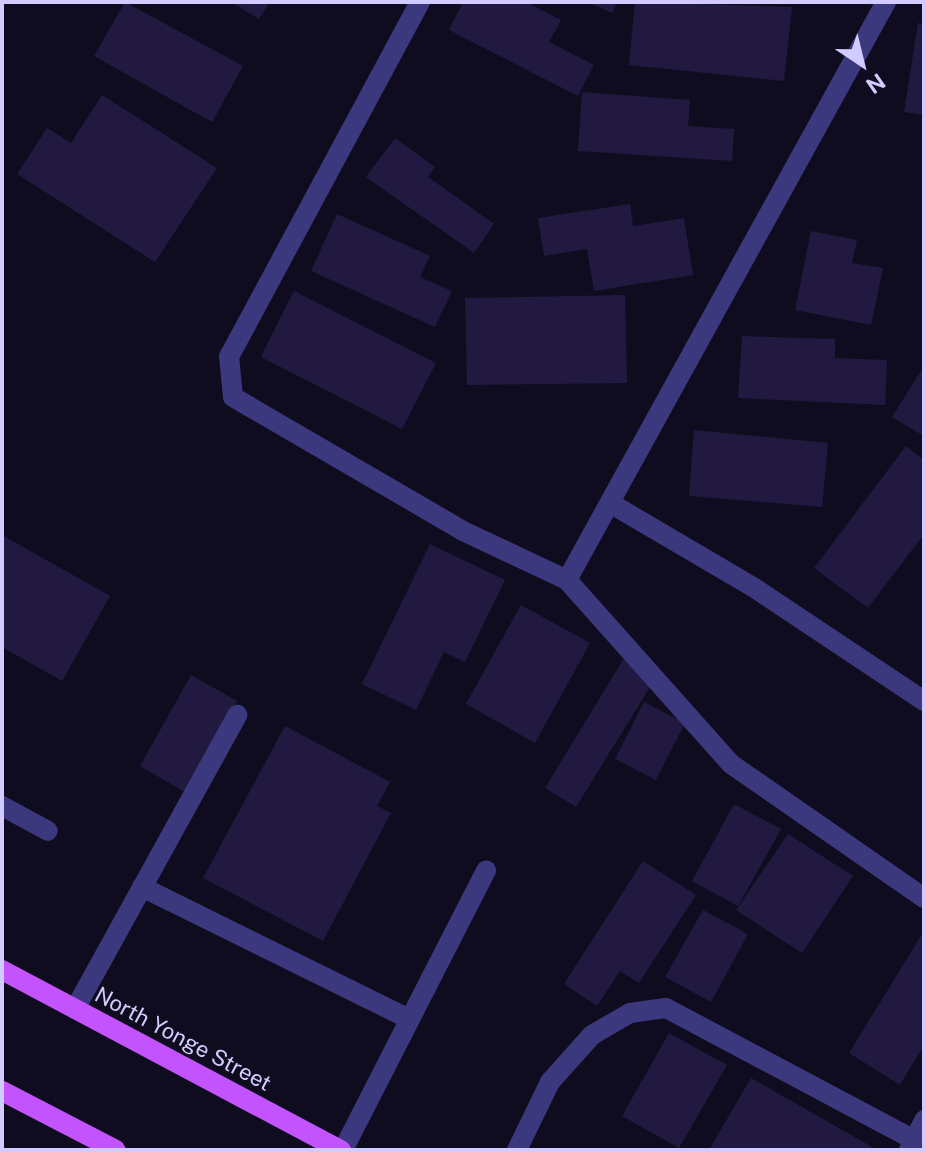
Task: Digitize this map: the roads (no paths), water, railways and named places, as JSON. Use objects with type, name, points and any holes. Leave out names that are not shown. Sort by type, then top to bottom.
[{"type":"main road","name":"North Yonge Street","points":[[2,970],[342,1150]]},
{"type":"main road","points":[[2,1091],[116,1150]]},
{"type":"street","points":[[420,2],[229,356],[233,397],[463,531],[567,580],[731,764],[924,898]]},
{"type":"street","points":[[567,580],[886,2]]},
{"type":"street","points":[[610,503],[753,587],[924,701]]},
{"type":"street","points":[[75,1009],[237,715]]},
{"type":"street","points":[[2,806],[48,831]]},
{"type":"street","points":[[342,1150],[486,871]]},
{"type":"street","points":[[142,887],[409,1019]]},
{"type":"street","points":[[517,1150],[550,1082],[592,1035],[630,1013],[666,1008],[912,1145],[924,1120]]}]
